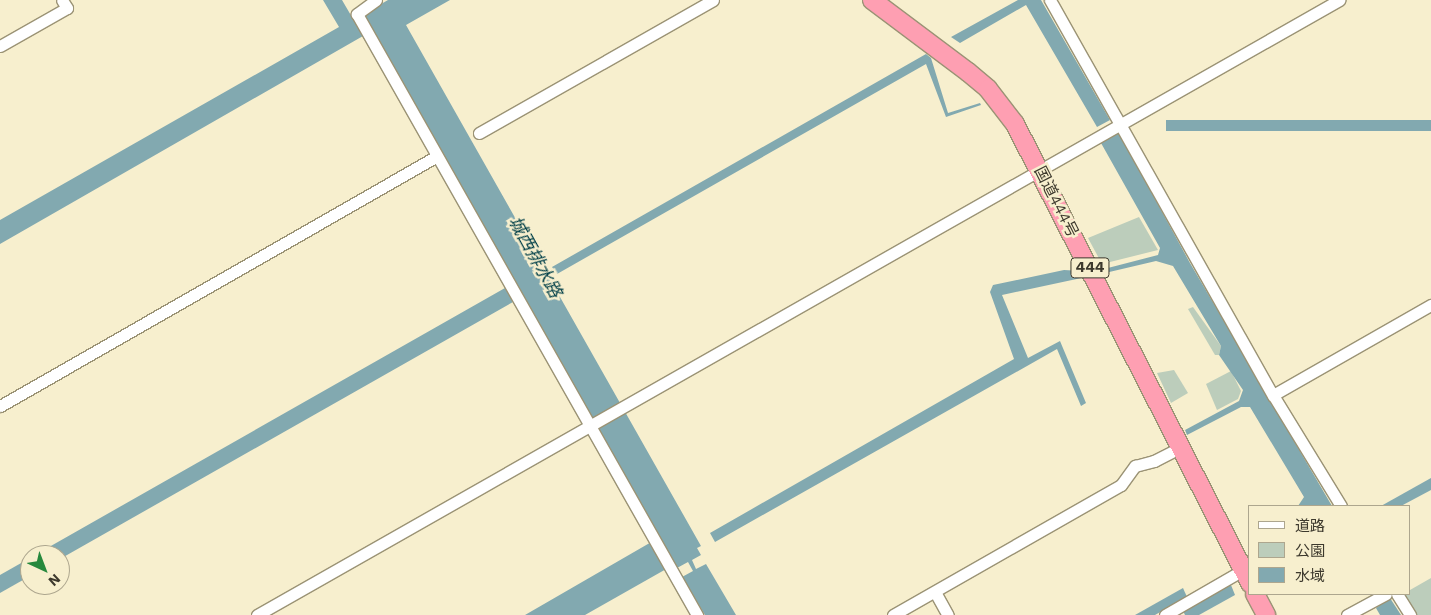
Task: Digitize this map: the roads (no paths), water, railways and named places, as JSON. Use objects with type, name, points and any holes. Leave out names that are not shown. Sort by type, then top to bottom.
[{"type":"highway","name":"国道444号","points":[[872,0],[988,89],[1015,124],[1247,577]]},
{"type":"highway","points":[[1256,595],[1266,615]]},
{"type":"street","points":[[0,46],[67,8],[62,0]]},
{"type":"street","points":[[376,0],[357,14],[592,424],[697,615]]},
{"type":"street","points":[[479,133],[713,0]]},
{"type":"street","points":[[1050,0],[1273,395],[1339,505]]},
{"type":"street","points":[[257,615],[1339,0]]},
{"type":"street","points":[[1,403],[437,156]]},
{"type":"street","points":[[1273,395],[1431,305]]},
{"type":"street","points":[[892,615],[1122,485],[1135,466],[1154,462],[1182,447]]},
{"type":"street","points":[[1165,615],[1247,577]]},
{"type":"street","points":[[934,592],[948,615]]},
{"type":"street","points":[[1347,615],[1384,595]]},
{"type":"street","points":[[1397,595],[1410,615]]},
{"type":"water","points":[[323,0],[342,0],[363,36],[0,244],[0,220],[339,27]]},
{"type":"water","name":"城西排水路","points":[[388,0],[450,0],[406,25],[701,546],[697,548],[701,555],[692,560],[696,569],[706,564],[736,615],[705,615],[682,577],[693,571],[688,562],[677,568],[675,564],[585,615],[525,615],[660,537],[364,14]]},
{"type":"water","points":[[1018,0],[1041,0],[1110,120],[1097,127],[1026,5],[960,43],[951,37]]},
{"type":"water","points":[[926,54],[931,58],[948,113],[980,103],[981,105],[946,117],[926,64],[557,274],[552,267]]},
{"type":"water","points":[[1166,120],[1431,120],[1431,131],[1166,131]]},
{"type":"water","points":[[1119,133],[1190,263],[1331,505],[1299,505],[1304,497],[1250,407],[1241,407],[1187,435],[1185,430],[1239,401],[1243,390],[1219,355],[1221,346],[1173,266],[1156,261],[1105,273],[1104,269],[1158,255],[1160,248],[1101,143]]},
{"type":"water","points":[[1064,270],[1082,271],[1086,277],[1002,295],[1028,358],[1060,341],[1086,403],[1081,406],[1057,349],[715,542],[710,533],[1014,359],[990,292],[993,285]]},
{"type":"water","points":[[505,288],[513,302],[70,553],[70,545],[53,545]]},
{"type":"water","points":[[1431,478],[1431,490],[1403,505],[1383,505]]},
{"type":"water","points":[[20,564],[20,582],[0,593],[0,575]]},
{"type":"water","points":[[1231,585],[1235,595],[1199,615],[1185,615],[1183,611]]},
{"type":"water","points":[[1183,588],[1187,597],[1155,615],[1135,615]]},
{"type":"water","points":[[1390,598],[1401,615],[1380,615],[1376,608]]}]
